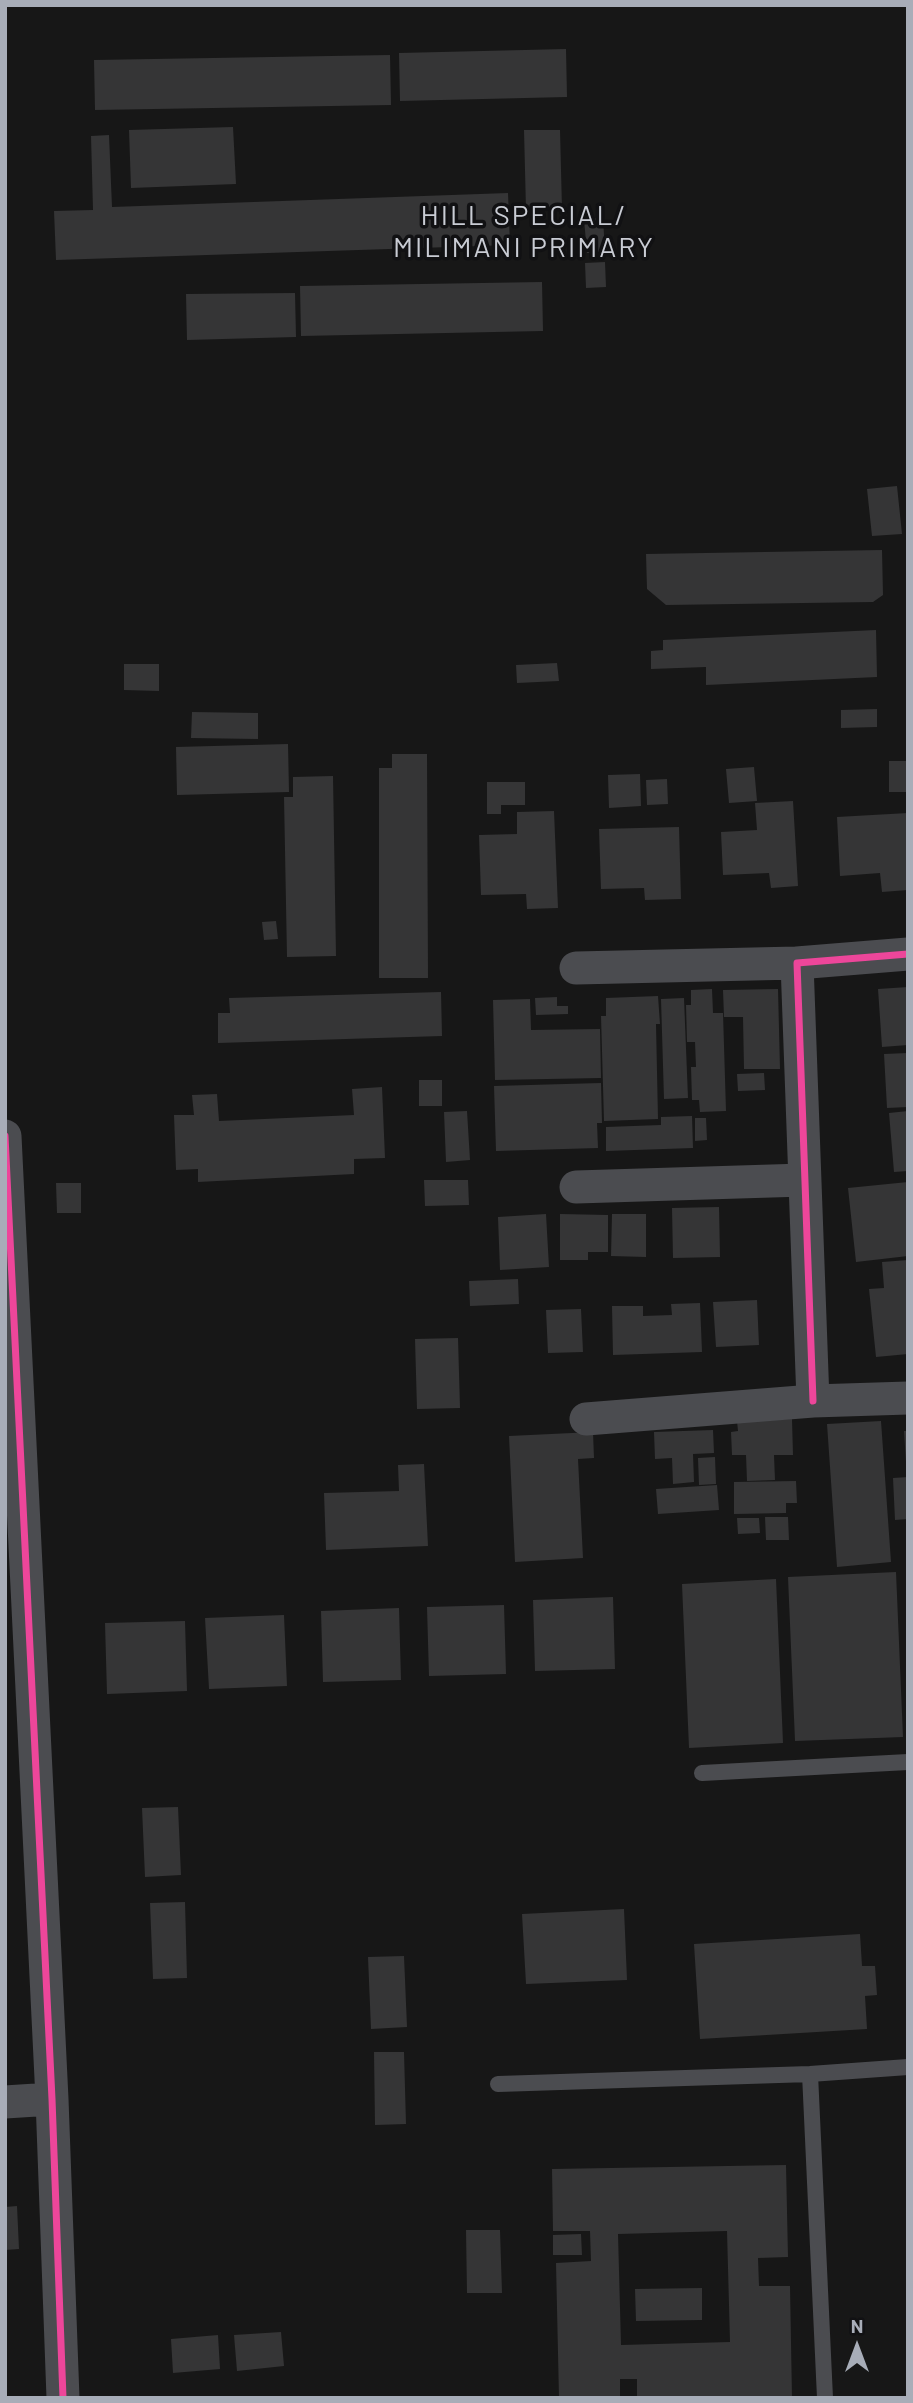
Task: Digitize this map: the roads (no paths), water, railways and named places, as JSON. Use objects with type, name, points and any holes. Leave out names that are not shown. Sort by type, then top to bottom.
[{"type":"street","points":[[576,968],[797,963],[908,954]]},
{"type":"street","points":[[797,963],[813,1401]]},
{"type":"street","points":[[5,1136],[18,1685],[52,2099],[63,2398]]},
{"type":"street","points":[[576,1187],[804,1180]]},
{"type":"street","points":[[586,1419],[813,1401],[908,1398]]},
{"type":"street","points":[[5,2102],[52,2099]]},
{"type":"lane","points":[[702,1773],[908,1762]]},
{"type":"lane","points":[[498,2084],[810,2074],[908,2067]]},
{"type":"lane","points":[[810,2074],[825,2398]]},
{"type":"district","name":"HILL SPECIAL/ MILIMANI PRIMARY","points":[[524,232]]}]
